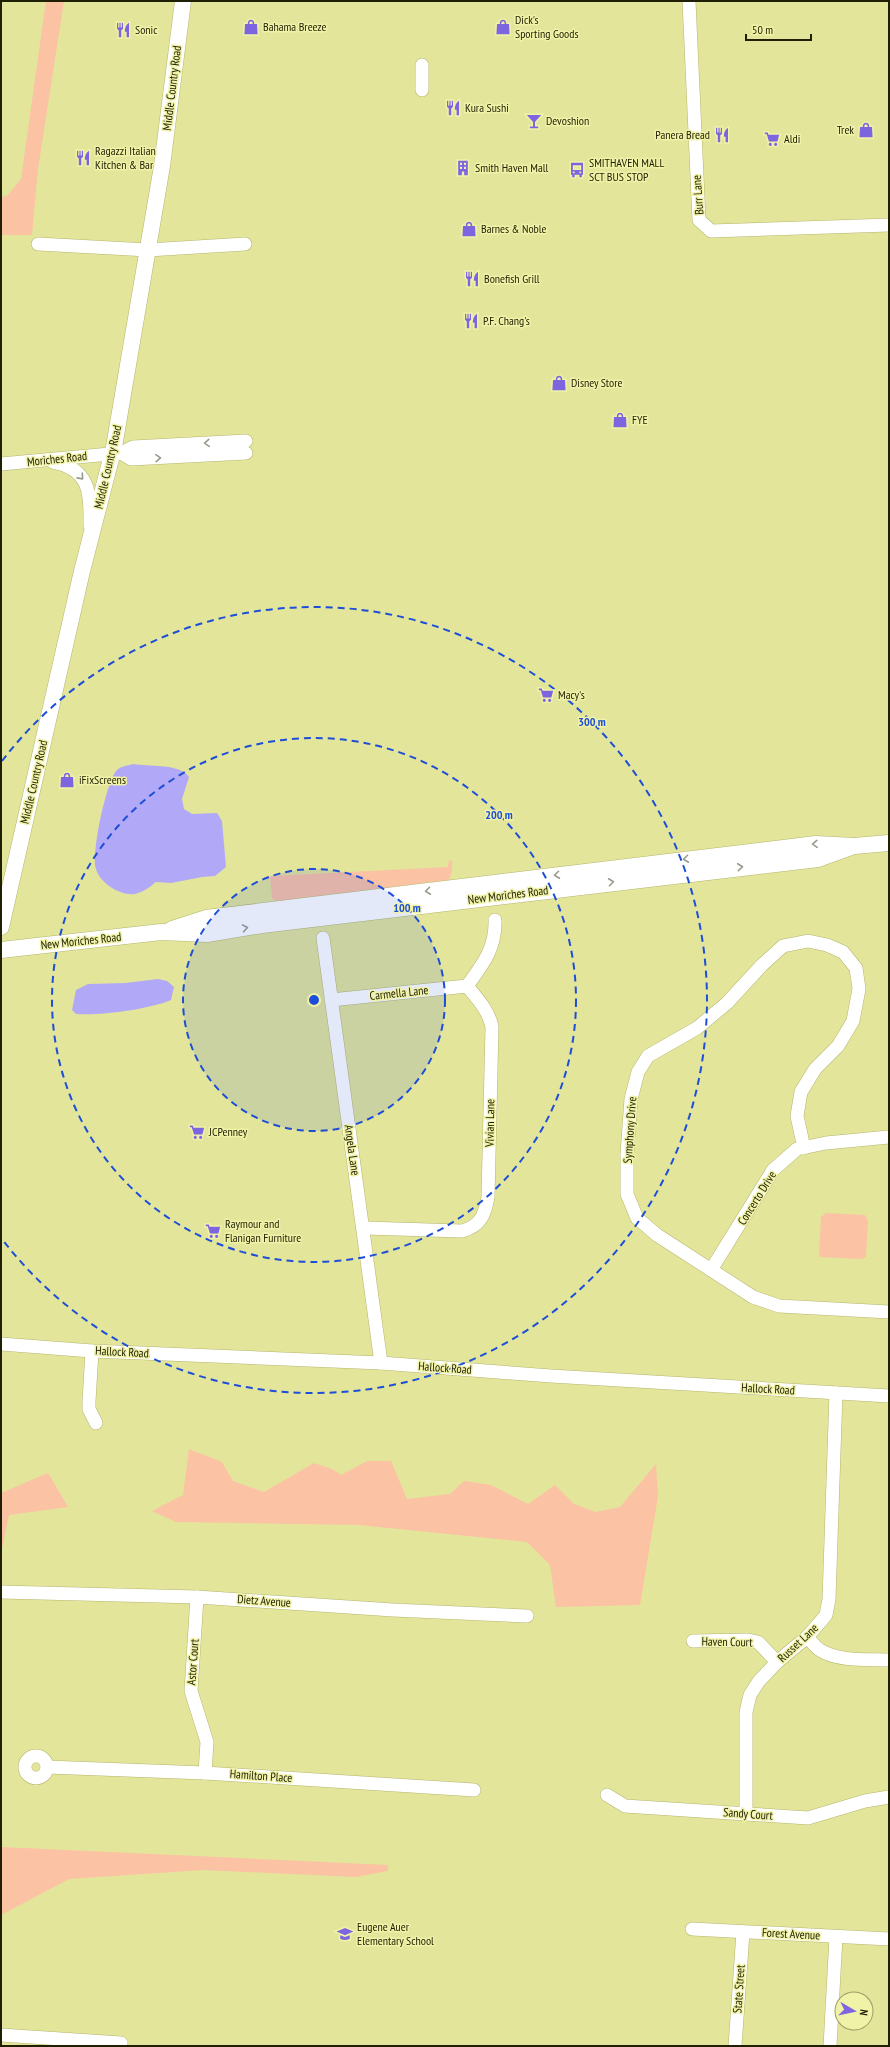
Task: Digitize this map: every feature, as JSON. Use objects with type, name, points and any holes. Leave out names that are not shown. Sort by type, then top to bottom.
[{"type":"main road","name":"Middle Country Road","points":[[1,927],[90,544],[117,454],[162,166],[183,1]]},
{"type":"main road","name":"New Moriches Road","points":[[1,950],[161,932],[206,918],[342,901],[816,844],[854,846],[889,843]]},
{"type":"street","name":"Burr Lane","points":[[689,1],[699,220],[712,231],[889,225]]},
{"type":"street","points":[[422,66],[422,90]]},
{"type":"street","points":[[38,244],[148,250],[245,244]]},
{"type":"street","name":"Moriches Road","points":[[1,464],[117,454],[131,459],[246,447]]},
{"type":"street","points":[[47,460],[63,463],[81,476],[86,483],[90,495],[90,544]]},
{"type":"street","points":[[467,986],[490,954],[494,942],[495,920]]},
{"type":"street","name":"Angela Lane","points":[[323,938],[364,1228],[381,1363]]},
{"type":"street","name":"Symphony Drive","points":[[804,1148],[798,1116],[801,1092],[815,1069],[838,1046],[853,1021],[859,989],[856,968],[843,952],[827,945],[808,942],[783,946],[762,965],[727,1003],[697,1028],[648,1056],[638,1072],[631,1099],[627,1154],[627,1194],[637,1218],[657,1236],[753,1296],[779,1306],[889,1312]]},
{"type":"street","name":"Carmella Lane","points":[[331,1000],[467,986]]},
{"type":"street","name":"Vivian Lane","points":[[364,1228],[462,1231],[476,1226],[485,1214],[488,1197],[492,1027],[488,1016],[478,999],[467,986]]},
{"type":"street","name":"Concerto Drive","points":[[711,1270],[773,1170],[797,1149],[889,1136]]},
{"type":"street","name":"Hallock Road","points":[[1,1344],[92,1351],[381,1363],[889,1396]]},
{"type":"street","points":[[92,1351],[89,1402],[90,1409],[96,1423]]},
{"type":"street","name":"Russet Lane","points":[[746,1814],[746,1705],[754,1687],[777,1662],[807,1637],[826,1615],[829,1599],[836,1393]]},
{"type":"street","name":"Dietz Avenue","points":[[1,1592],[197,1597],[394,1610],[527,1616]]},
{"type":"street","name":"Astor Court","points":[[197,1597],[191,1691],[207,1742],[205,1773]]},
{"type":"street","points":[[807,1637],[820,1650],[833,1656],[852,1659],[889,1660]]},
{"type":"street","name":"Haven Court","points":[[693,1641],[748,1640],[758,1642],[777,1662]]},
{"type":"street","name":"Hamilton Place","points":[[48,1767],[205,1773],[474,1790]]},
{"type":"street","name":"Sandy Court","points":[[607,1795],[625,1806],[808,1818],[865,1801],[889,1797]]},
{"type":"street","name":"Forest Avenue","points":[[692,1929],[889,1939]]},
{"type":"street","name":"State Street","points":[[736,2046],[743,1932]]},
{"type":"street","points":[[830,2046],[836,1937]]},
{"type":"street","points":[[1,2035],[121,2044]]},
{"type":"shaded area","points":[[46,1],[64,1],[38,169],[32,235],[1,235],[1,197],[8,195],[21,179]]},
{"type":"shaded area","points":[[133,764],[163,766],[179,769],[189,777],[182,799],[184,809],[192,814],[217,813],[222,821],[226,867],[215,876],[171,883],[156,882],[141,892],[129,894],[111,888],[98,874],[95,861],[97,834],[108,790],[116,771],[122,767]]},
{"type":"shaded area","points":[[449,860],[452,861],[452,871],[449,880],[275,901],[272,898],[270,876],[448,867]]},
{"type":"shaded area","points":[[158,979],[167,981],[174,987],[171,1000],[138,1009],[111,1013],[76,1014],[72,1010],[76,990],[88,984],[125,983]]},
{"type":"shaded area","points":[[826,1213],[865,1215],[868,1221],[866,1257],[862,1259],[819,1257],[821,1217]]},
{"type":"shaded area","points":[[189,1449],[222,1462],[233,1481],[264,1492],[314,1463],[332,1469],[341,1475],[367,1461],[391,1461],[407,1499],[450,1494],[464,1481],[491,1485],[528,1504],[555,1485],[574,1504],[596,1512],[620,1507],[656,1464],[658,1496],[640,1605],[556,1607],[550,1565],[527,1542],[359,1525],[176,1522],[152,1511],[183,1495]]},
{"type":"shaded area","points":[[48,1473],[68,1507],[9,1515],[1,1553],[1,1493]]},
{"type":"shaded area","points":[[1,1847],[388,1865],[388,1871],[356,1877],[203,1870],[69,1879],[1,1915]]},
{"type":"place","name":"Bahama Breeze","points":[[251,27]]},
{"type":"place","name":"Dick's Sporting Goods","points":[[503,27]]},
{"type":"place","name":"Sonic","points":[[123,30]]},
{"type":"place","name":"Kura Sushi","points":[[453,108]]},
{"type":"place","name":"Devoshion","points":[[534,121]]},
{"type":"place","name":"Trek","points":[[866,130]]},
{"type":"place","name":"Panera Bread","points":[[722,135]]},
{"type":"place","name":"Aldi","points":[[772,139]]},
{"type":"place","name":"Ragazzi Italian Kitchen & Bar","points":[[83,158]]},
{"type":"place","name":"Smith Haven Mall","points":[[463,168]]},
{"type":"place","name":"SMITHAVEN MALL SCT BUS STOP","points":[[577,170]]},
{"type":"place","name":"Barnes & Noble","points":[[469,229]]},
{"type":"place","name":"Bonefish Grill","points":[[472,279]]},
{"type":"place","name":"P.F. Chang's","points":[[471,321]]},
{"type":"place","name":"Disney Store","points":[[559,383]]},
{"type":"place","name":"FYE","points":[[620,420]]},
{"type":"place","name":"Macy's","points":[[546,695]]},
{"type":"place","name":"iFixScreens","points":[[67,780]]},
{"type":"place","name":"JCPenney","points":[[197,1132]]},
{"type":"place","name":"Raymour and Flanigan Furniture","points":[[213,1231]]},
{"type":"place","name":"Eugene Auer Elementary School","points":[[345,1934]]}]
